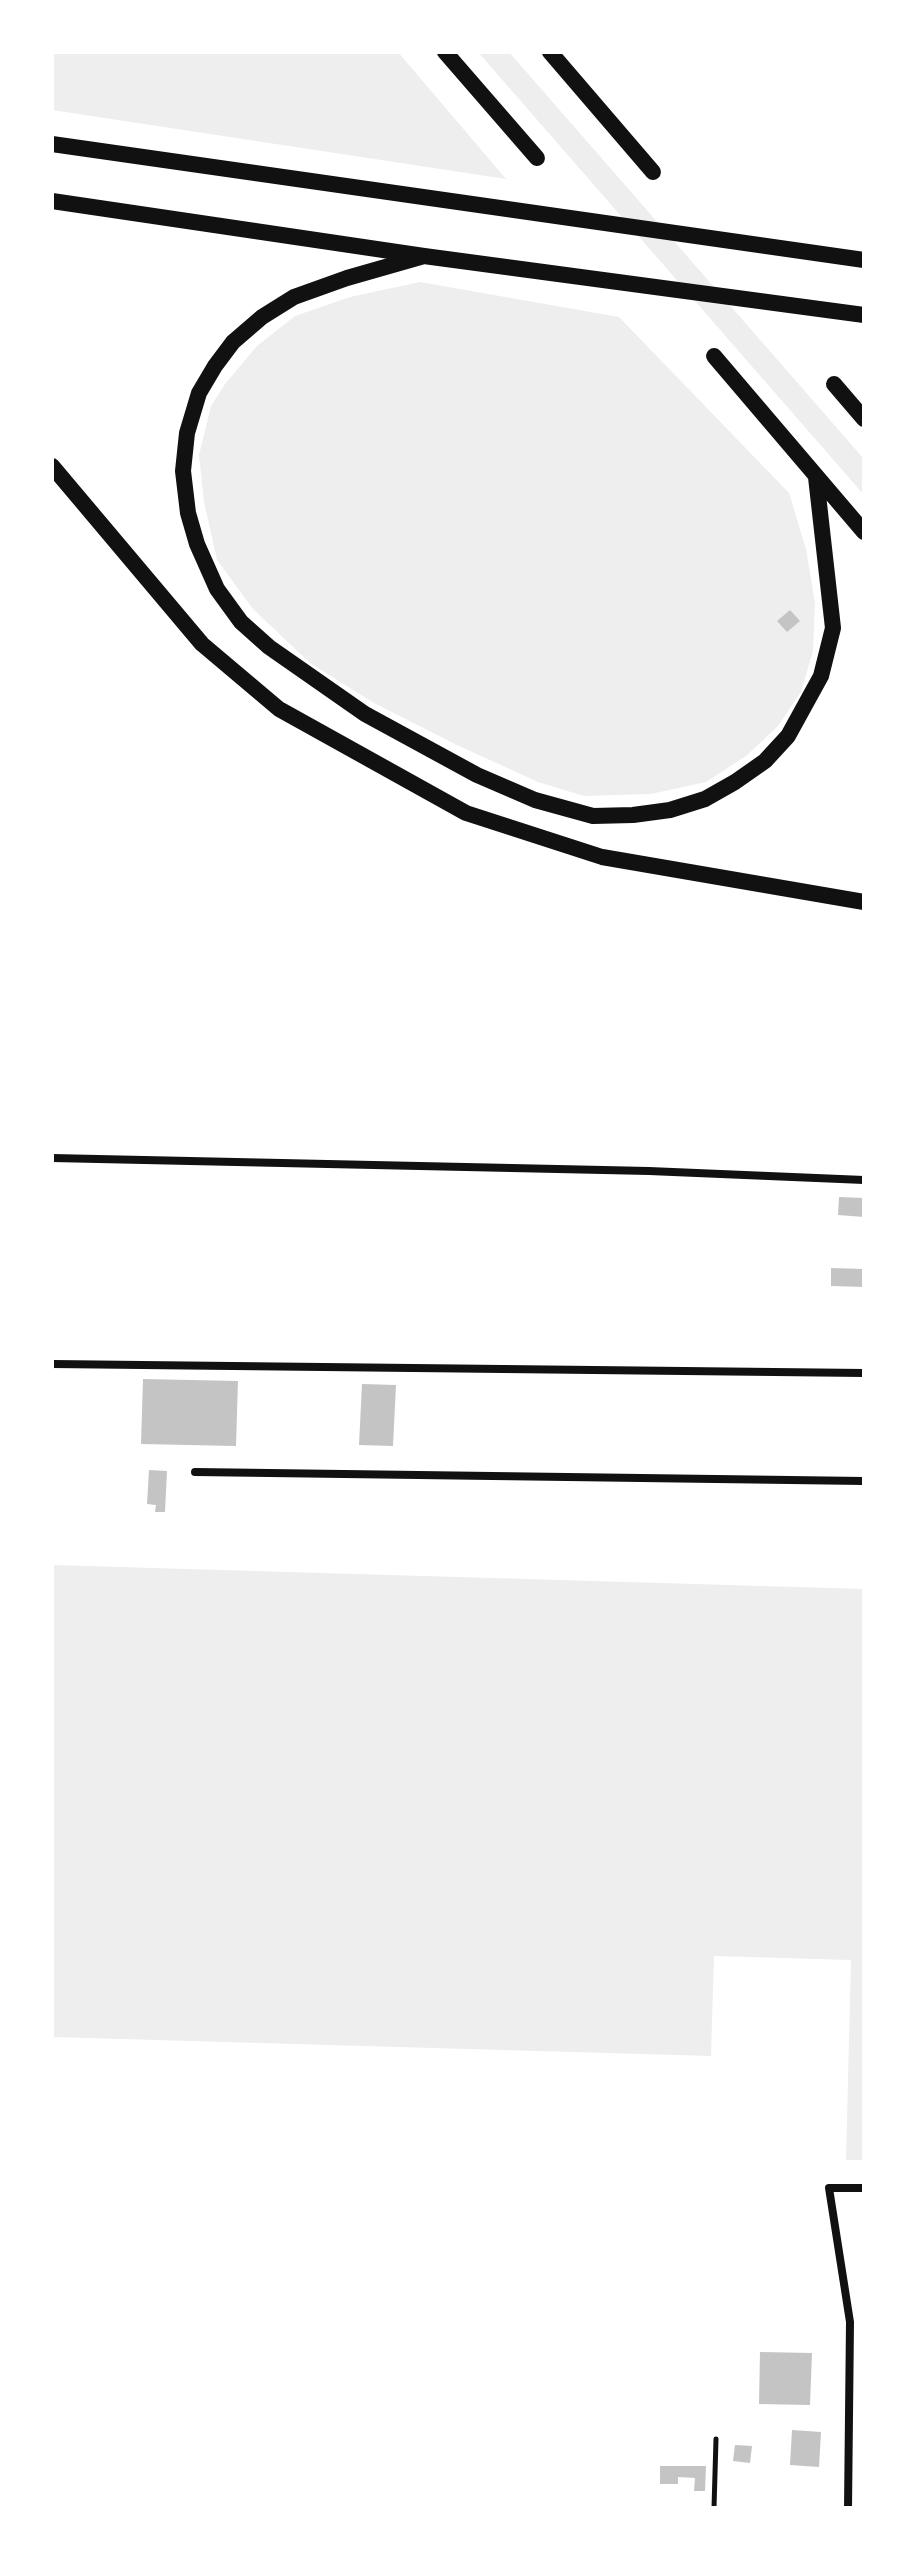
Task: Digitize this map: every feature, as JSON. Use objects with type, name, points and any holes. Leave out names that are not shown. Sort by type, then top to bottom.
[{"type":"highway","points":[[445,52],[537,158]]},
{"type":"highway","points":[[550,52],[653,172]]},
{"type":"highway","points":[[52,144],[864,260]]},
{"type":"highway","points":[[52,201],[424,256],[864,315]]},
{"type":"highway","points":[[424,256],[294,297],[262,317],[233,342],[215,366],[199,393],[187,433],[183,471],[188,513],[197,544],[217,589],[241,622],[269,647],[365,714],[477,775],[535,800],[593,816],[670,810],[705,799],[765,761],[788,736],[821,676],[833,628],[816,477]]},
{"type":"highway","points":[[714,356],[864,532]]},
{"type":"highway","points":[[834,384],[864,419]]},
{"type":"highway","points":[[52,466],[202,644],[279,709],[466,813],[602,857],[864,902]]},
{"type":"street","points":[[52,1158],[649,1171],[864,1180]]},
{"type":"street","points":[[52,1364],[864,1373]]},
{"type":"street","points":[[195,1472],[864,1481]]},
{"type":"street","points":[[848,2508],[850,2322],[829,2188],[864,2188]]},
{"type":"lane","points":[[714,2508],[716,2439]]},
{"type":"shaded area","points":[[52,52],[398,52],[506,179],[52,110]]},
{"type":"shaded area","points":[[478,52],[509,52],[864,459],[864,495]]},
{"type":"shaded area","points":[[420,282],[619,317],[789,493],[806,549],[815,603],[813,651],[801,692],[778,726],[746,756],[706,782],[651,794],[584,796],[538,782],[374,703],[310,663],[253,609],[217,560],[204,502],[199,455],[211,406],[225,384],[257,346],[295,316],[350,297]]},
{"type":"shaded area","points":[[52,1565],[864,1589],[864,2160],[846,2160],[851,1960],[714,1956],[711,2056],[52,2037]]},
{"type":"building","points":[[790,610],[800,621],[787,632],[777,621]]},
{"type":"building","points":[[839,1197],[864,1198],[864,1217],[838,1215]]},
{"type":"building","points":[[831,1268],[864,1269],[864,1287],[831,1286]]},
{"type":"building","points":[[143,1379],[238,1381],[236,1446],[141,1444]]},
{"type":"building","points":[[362,1384],[396,1385],[393,1446],[359,1445]]},
{"type":"building","points":[[149,1470],[167,1471],[165,1512],[155,1512],[156,1505],[147,1504]]},
{"type":"building","points":[[760,2352],[812,2353],[810,2405],[759,2404]]},
{"type":"building","points":[[792,2430],[821,2432],[819,2467],[790,2465]]},
{"type":"building","points":[[735,2445],[752,2446],[750,2463],[733,2461]]},
{"type":"building","points":[[660,2466],[706,2466],[705,2491],[694,2491],[695,2478],[678,2477],[678,2484],[660,2484]]}]
